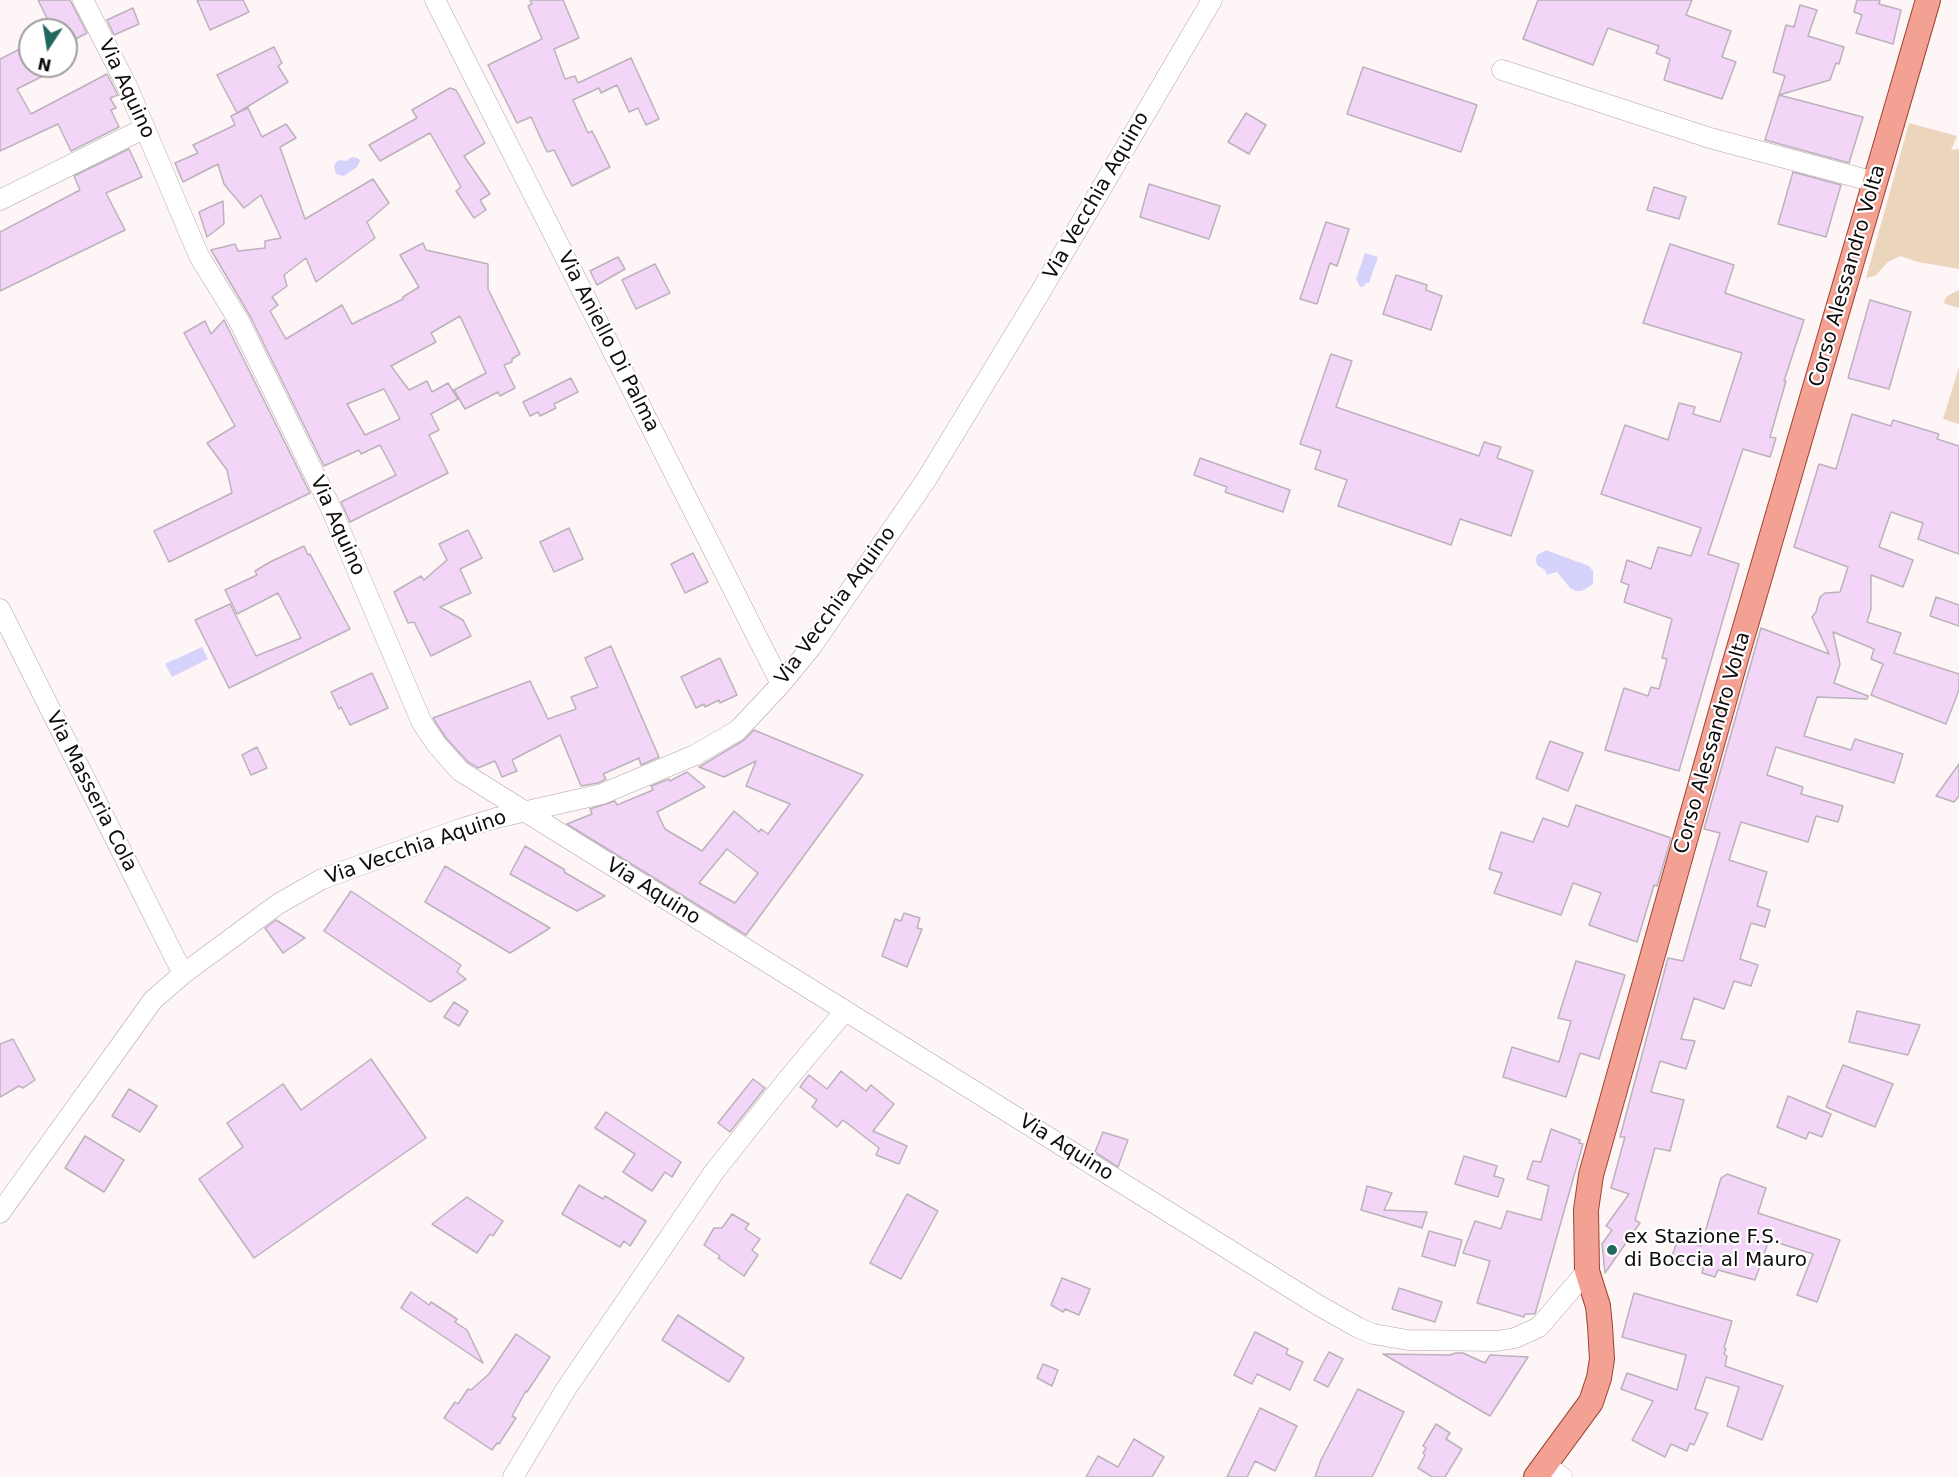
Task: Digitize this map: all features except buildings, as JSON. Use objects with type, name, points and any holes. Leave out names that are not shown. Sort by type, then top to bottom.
[{"type":"main road","name":"Corso Alessandro Volta","points":[[1548,1473],[1591,1402],[1599,1378],[1602,1359],[1598,1306],[1587,1271],[1586,1210],[1591,1175],[1735,662],[1928,0]]},
{"type":"street","name":"Via Aquino","points":[[83,0],[127,86],[199,256],[239,321],[329,504],[422,723],[437,745],[460,771],[1318,1305],[1373,1334],[1408,1341],[1497,1341],[1515,1338],[1539,1327],[1587,1271]]},
{"type":"street","name":"Via Aniello Di Palma","points":[[435,0],[781,684]]},
{"type":"street","name":"Via Vecchia Aquino","points":[[0,1214],[153,1000],[183,974],[278,904],[322,879],[460,829],[602,794],[695,755],[738,730],[781,684],[812,646],[926,480],[1041,291],[1212,0]]},
{"type":"street","points":[[1502,70],[1710,138],[1875,182]]},
{"type":"street","points":[[0,200],[145,128]]},
{"type":"street","name":"Via Masseria Cola","points":[[0,609],[183,974]]},
{"type":"street","points":[[513,1477],[567,1389],[714,1172],[845,1011]]},
{"type":"shaded area","points":[[1909,123],[1957,136],[1951,150],[1959,149],[1959,269],[1918,262],[1900,256],[1888,262],[1875,276],[1866,278]]},
{"type":"shaded area","points":[[1959,290],[1959,308],[1943,303],[1947,296]]},
{"type":"shaded area","points":[[1959,367],[1959,424],[1943,419]]},
{"type":"water","points":[[352,157],[360,161],[357,167],[344,176],[336,174],[334,166],[336,162],[346,161]]},
{"type":"water","points":[[1365,253],[1378,257],[1369,283],[1360,287],[1356,279]]},
{"type":"water","points":[[1546,550],[1589,566],[1593,571],[1593,584],[1582,591],[1576,591],[1570,588],[1557,572],[1547,575],[1545,570],[1537,565],[1536,560],[1537,555]]},
{"type":"water","points":[[202,647],[208,659],[172,677],[165,664]]},
{"type":"place","name":"ex Stazione F.S. di Boccia al Mauro","points":[[1612,1250]]}]
